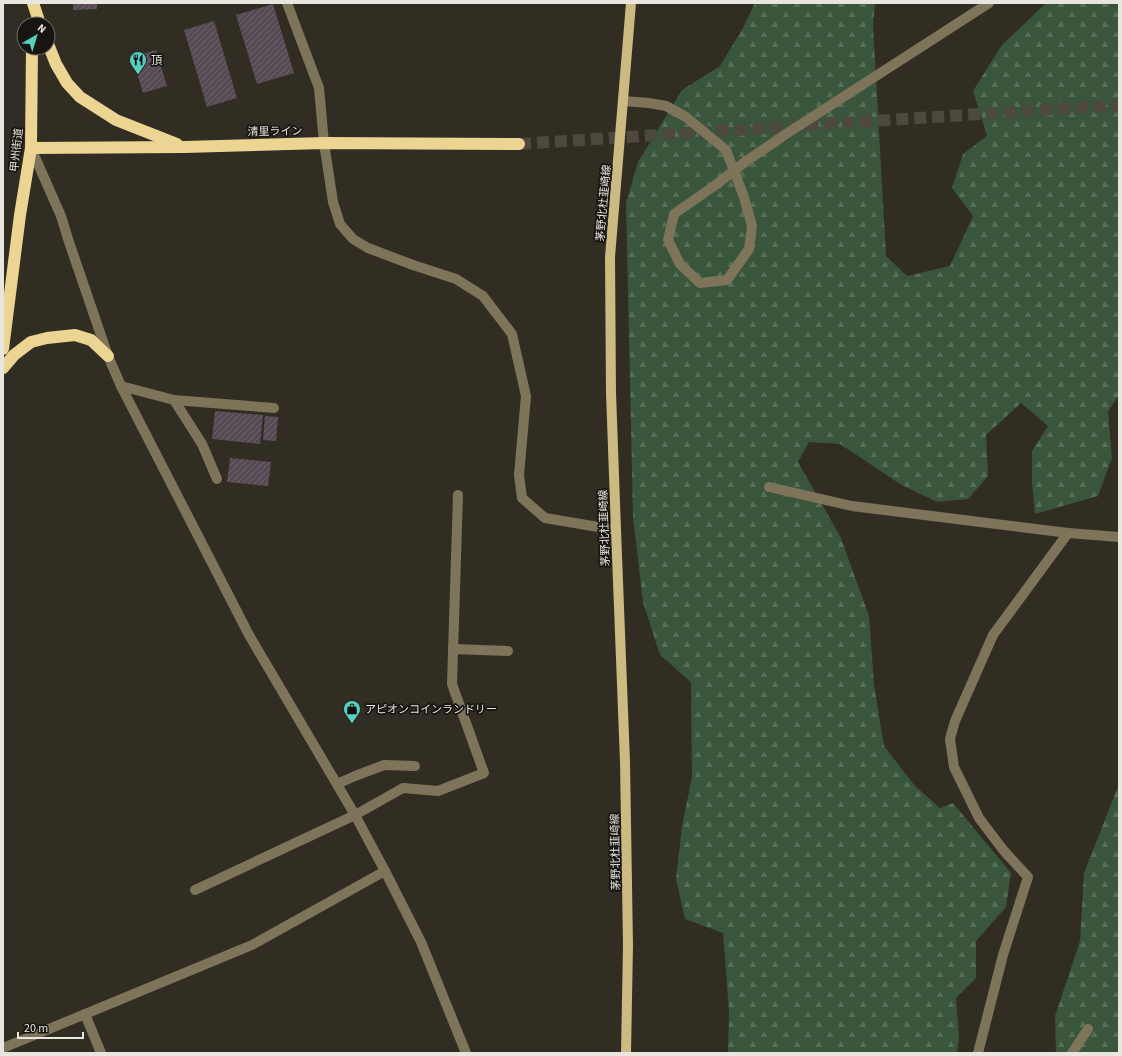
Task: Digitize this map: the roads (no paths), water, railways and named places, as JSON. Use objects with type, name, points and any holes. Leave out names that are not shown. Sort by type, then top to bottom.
[{"type":"highway","points":[[32,3],[32,16]]},
{"type":"highway","points":[[32,3],[37,16]]},
{"type":"highway","name":"甲州街道","points":[[3,350],[20,215],[31,148],[32,56]]},
{"type":"highway","points":[[53,56],[67,83],[80,97],[116,120],[184,147]]},
{"type":"highway","name":"清里ライン","points":[[31,148],[84,146],[184,147],[324,143],[519,144]]},
{"type":"highway","points":[[3,368],[14,355],[31,342],[47,338],[75,335],[91,340],[108,356]]},
{"type":"main road","name":"茅野北杜韮崎線","points":[[626,1053],[628,946],[625,762],[611,393],[610,257],[631,3]]},
{"type":"street","points":[[287,3],[319,88],[324,143],[333,202],[340,224],[353,239],[368,248],[456,279],[483,296],[512,334],[526,396],[518,475],[522,498],[546,518],[616,530]]},
{"type":"street","points":[[623,101],[666,106],[686,117],[726,150],[744,197],[752,226],[749,249],[726,280],[700,283],[680,264],[668,240],[674,214],[716,184],[745,162],[786,134],[989,3]]},
{"type":"street","points":[[31,148],[61,216],[108,356],[121,386],[249,635],[355,815],[385,871],[421,942],[466,1053]]},
{"type":"street","points":[[121,386],[174,400],[274,408]]},
{"type":"street","points":[[174,400],[202,444],[217,479]]},
{"type":"street","points":[[769,487],[852,506],[1068,533],[1119,537]]},
{"type":"street","points":[[195,890],[355,815],[402,788],[438,791],[484,772],[452,684],[458,495]]},
{"type":"street","points":[[978,1053],[1003,955],[1028,877],[1004,851],[980,818],[954,767],[950,739],[955,721],[993,635],[1068,533]]},
{"type":"street","points":[[453,649],[508,651]]},
{"type":"street","points":[[337,784],[384,765],[415,766]]},
{"type":"street","points":[[3,1048],[252,945],[385,871]]},
{"type":"street","points":[[85,1014],[101,1053]]},
{"type":"street","points":[[1072,1053],[1088,1029]]},
{"type":"tunnel","points":[[519,144],[1119,105]]},
{"type":"place","name":"頂","points":[[138,75]]},
{"type":"place","name":"アピオンコインランドリー","points":[[352,724]]}]
